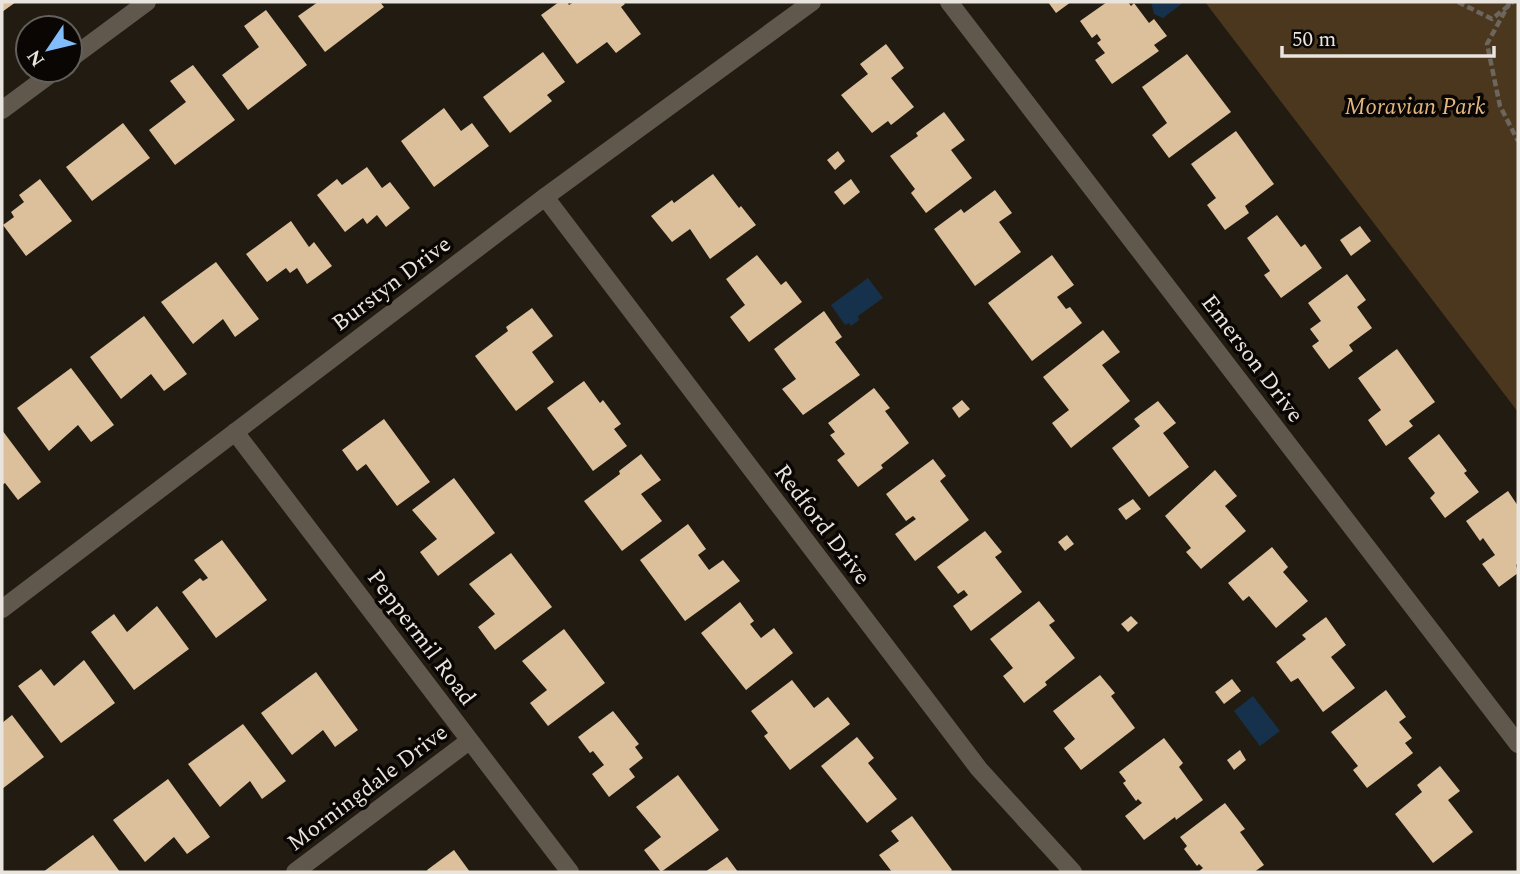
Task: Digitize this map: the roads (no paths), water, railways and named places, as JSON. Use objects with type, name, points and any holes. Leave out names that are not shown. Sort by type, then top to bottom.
[{"type":"street","points":[[84,49],[147,2]]},
{"type":"street","name":"Burstyn Drive","points":[[2,609],[545,197],[812,2]]},
{"type":"street","name":"Emerson Drive","points":[[949,2],[1518,744]]},
{"type":"street","points":[[2,110],[36,84]]},
{"type":"street","name":"Redford Drive","points":[[545,197],[979,769],[1073,872]]},
{"type":"street","name":"Peppermil Road","points":[[235,432],[570,872]]},
{"type":"street","name":"Morningdale Drive","points":[[295,872],[469,741]]},
{"type":"water","points":[[1151,2],[1184,2],[1163,18],[1154,14]]},
{"type":"water","points":[[868,278],[883,298],[858,316],[859,320],[851,326],[849,323],[845,325],[831,305]]},
{"type":"water","points":[[1253,696],[1280,731],[1260,746],[1234,711]]},
{"type":"park label","name":"Moravian Park","points":[[1415,106]]}]
